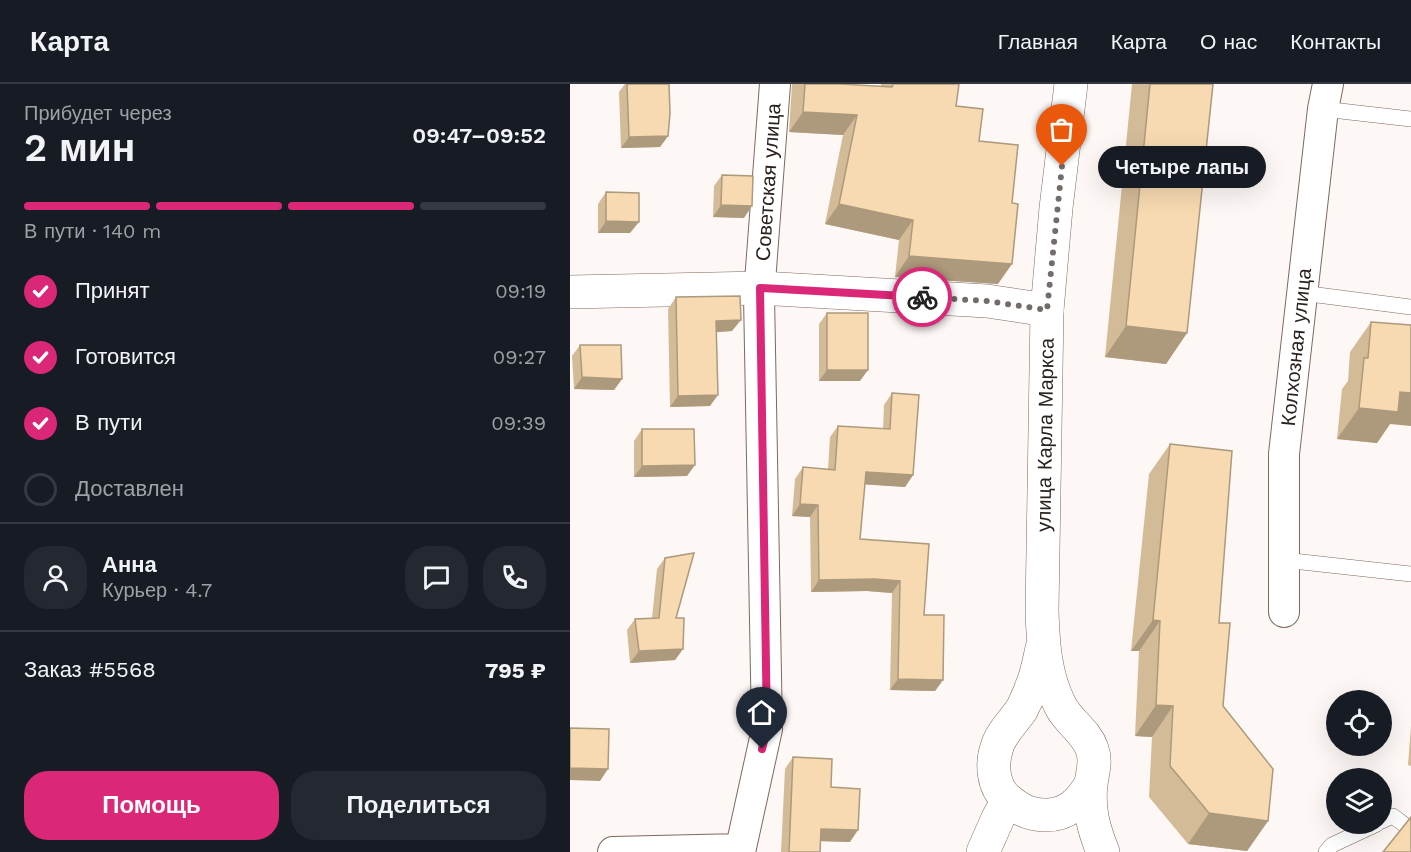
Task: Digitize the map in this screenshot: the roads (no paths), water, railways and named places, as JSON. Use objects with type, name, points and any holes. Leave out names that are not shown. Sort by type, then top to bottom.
[{"type":"main road","name":"улица Карла Маркса","points":[[1071,84],[1056,208],[1047,310],[1043,643],[1049,677],[1060,705],[1071,722],[1084,734],[1093,750],[1095,767],[1091,784],[1091,808],[1094,831],[1101,852]]},
{"type":"main road","points":[[570,292],[760,288],[987,301],[1047,310]]},
{"type":"main road","name":"улица Карла Маркса","points":[[1043,643],[1032,686],[1022,708],[997,746],[993,763],[996,780],[1004,796],[1017,808],[1034,814],[1051,816],[1067,824],[1101,852]]},
{"type":"main road","points":[[1007,730],[1021,720],[1037,714],[1055,715],[1071,722]]},
{"type":"main road","points":[[1051,816],[1075,805],[1082,799],[1091,784]]},
{"type":"main road","points":[[983,852],[1008,800]]},
{"type":"street","name":"Советская улица","points":[[740,850],[767,729],[760,288],[775,84]]},
{"type":"street","name":"Колхозная улица","points":[[1284,612],[1284,454],[1326,96]]},
{"type":"street","points":[[613,852],[740,850]]},
{"type":"lane","points":[[1326,96],[1411,119]]},
{"type":"lane","points":[[1302,293],[1411,307]]},
{"type":"lane","points":[[1284,560],[1411,574]]},
{"type":"lane","points":[[1392,816],[1411,830]]},
{"type":"lane","points":[[1326,852],[1332,845],[1356,834]]},
{"type":"place","name":"Четыре лапы","points":[[1062,166]]}]
